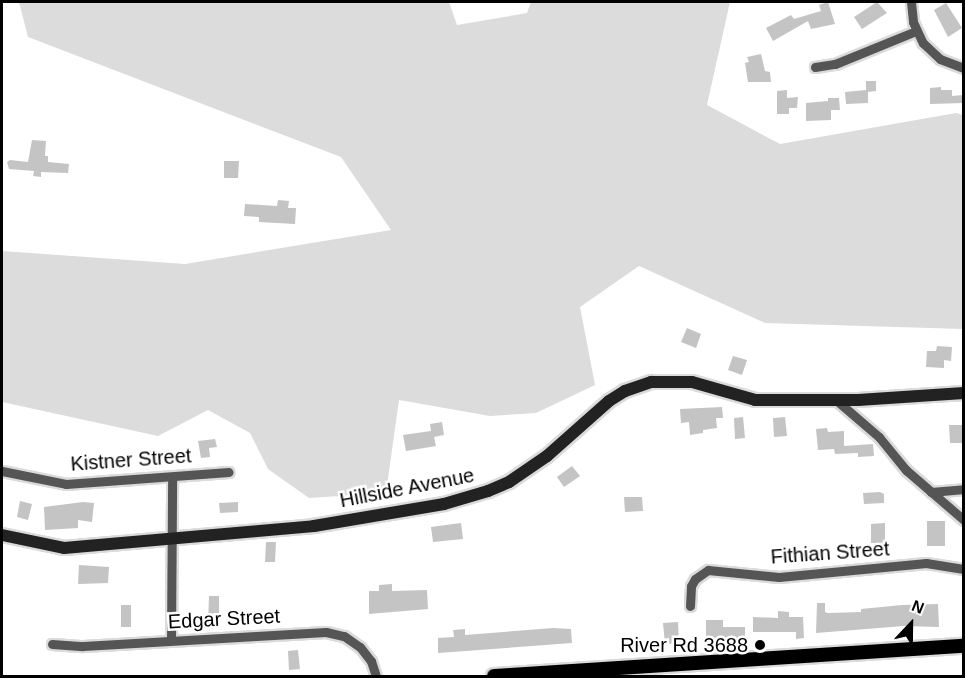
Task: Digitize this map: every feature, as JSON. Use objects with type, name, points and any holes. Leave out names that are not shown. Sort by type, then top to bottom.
[{"type":"main road","points":[[494,676],[963,646]]},
{"type":"street","points":[[911,2],[916,31],[932,53],[962,68]]},
{"type":"street","points":[[814,67],[835,64],[916,31]]},
{"type":"street","name":"Hillside Avenue","points":[[2,536],[64,548],[171,540],[314,526],[467,499],[529,470],[609,401],[625,391],[651,382],[692,382],[755,400],[836,400],[963,393]]},
{"type":"street","points":[[836,400],[879,437],[899,462],[963,520]]},
{"type":"street","name":"Kistner Street","points":[[2,471],[66,484],[229,472]]},
{"type":"street","points":[[171,640],[172,477]]},
{"type":"street","points":[[931,492],[963,489]]},
{"type":"street","name":"Fithian Street","points":[[690,606],[691,586],[700,573],[708,570],[779,577],[926,563],[963,569]]},
{"type":"street","name":"Edgar Street","points":[[52,645],[83,646],[335,633],[360,646],[371,661],[376,676]]},
{"type":"shaded area","points":[[19,2],[449,2],[457,25],[527,13],[531,2],[730,2],[707,105],[780,144],[956,113],[963,115],[963,329],[765,323],[639,266],[580,307],[595,385],[536,413],[490,416],[399,400],[386,493],[309,498],[268,469],[250,433],[208,410],[158,436],[2,402],[2,251],[185,264],[391,230],[341,157],[28,37]]},
{"type":"building","points":[[828,2],[835,24],[811,29],[808,21],[773,41],[766,28],[791,15],[794,19],[821,11],[819,5]]},
{"type":"building","points":[[877,2],[887,13],[862,29],[854,17]]},
{"type":"building","points":[[946,3],[962,28],[948,37],[934,10]]},
{"type":"building","points":[[761,54],[765,71],[770,72],[771,82],[748,82],[745,63],[749,62],[747,57]]},
{"type":"building","points":[[866,81],[876,81],[876,91],[868,92],[868,103],[846,104],[845,92],[866,90]]},
{"type":"building","points":[[941,87],[941,90],[952,90],[952,96],[963,95],[963,103],[930,104],[930,88]]},
{"type":"building","points":[[787,90],[787,98],[798,97],[797,108],[789,108],[789,114],[777,114],[777,91]]},
{"type":"building","points":[[828,98],[839,98],[840,110],[831,110],[831,120],[806,121],[806,103],[828,101]]},
{"type":"building","points":[[32,140],[46,141],[45,156],[48,156],[48,162],[69,164],[68,173],[41,172],[41,177],[33,176],[34,171],[9,169],[7,162],[10,160],[28,162]]},
{"type":"building","points":[[224,161],[239,161],[238,178],[224,178]]},
{"type":"building","points":[[278,200],[289,201],[288,208],[296,208],[295,224],[259,222],[259,217],[244,216],[245,204],[277,206]]},
{"type":"building","points":[[687,328],[701,334],[696,348],[681,342]]},
{"type":"building","points":[[937,346],[952,347],[951,361],[944,360],[944,368],[926,367],[927,351],[936,351]]},
{"type":"building","points":[[733,356],[747,360],[742,375],[728,370]]},
{"type":"building","points":[[722,407],[723,418],[716,418],[717,428],[690,435],[689,422],[681,423],[680,409]]},
{"type":"building","points":[[743,417],[745,438],[735,439],[734,418]]},
{"type":"building","points":[[785,417],[787,436],[774,437],[773,418]]},
{"type":"building","points":[[442,422],[444,435],[434,437],[436,446],[406,451],[403,435],[431,431],[430,424]]},
{"type":"building","points":[[949,425],[962,425],[962,443],[950,443]]},
{"type":"building","points":[[827,428],[828,432],[844,431],[844,446],[873,444],[874,456],[858,457],[858,453],[835,454],[834,449],[818,450],[816,429]]},
{"type":"building","points":[[215,439],[217,447],[209,448],[210,457],[201,458],[198,441]]},
{"type":"building","points":[[572,466],[580,476],[564,487],[557,477]]},
{"type":"building","points":[[880,492],[884,494],[884,503],[864,504],[863,493]]},
{"type":"building","points":[[624,497],[642,497],[643,511],[625,512]]},
{"type":"building","points":[[20,501],[32,504],[28,520],[17,517]]},
{"type":"building","points":[[83,502],[94,503],[92,522],[78,520],[78,528],[45,530],[44,507]]},
{"type":"building","points":[[238,502],[238,512],[220,513],[219,503]]},
{"type":"building","points":[[927,521],[945,521],[945,546],[927,546]]},
{"type":"building","points":[[461,523],[463,539],[433,542],[431,527]]},
{"type":"building","points":[[885,523],[885,543],[871,543],[871,524]]},
{"type":"building","points":[[266,542],[276,542],[275,562],[265,562]]},
{"type":"building","points":[[79,565],[109,567],[108,583],[78,584]]},
{"type":"building","points":[[392,584],[392,591],[427,590],[428,609],[369,614],[369,591],[379,591],[379,585]]},
{"type":"building","points":[[209,596],[219,596],[219,624],[208,624]]},
{"type":"building","points":[[817,603],[825,603],[825,612],[828,613],[861,612],[861,609],[902,605],[938,604],[939,627],[904,626],[816,633]]},
{"type":"building","points":[[121,605],[131,605],[131,627],[121,627]]},
{"type":"building","points":[[778,611],[789,612],[789,617],[803,617],[804,638],[796,639],[796,632],[753,632],[753,617],[778,618]]},
{"type":"building","points":[[706,620],[723,620],[723,627],[745,627],[745,642],[706,641]]},
{"type":"building","points":[[678,622],[679,643],[665,644],[663,623]]},
{"type":"building","points":[[553,628],[571,629],[572,643],[438,653],[438,638],[454,637],[453,630],[465,629],[465,635]]},
{"type":"building","points":[[298,650],[300,669],[289,670],[288,651]]},
{"type":"place","name":"River Rd 3688","points":[[760,645]]}]
